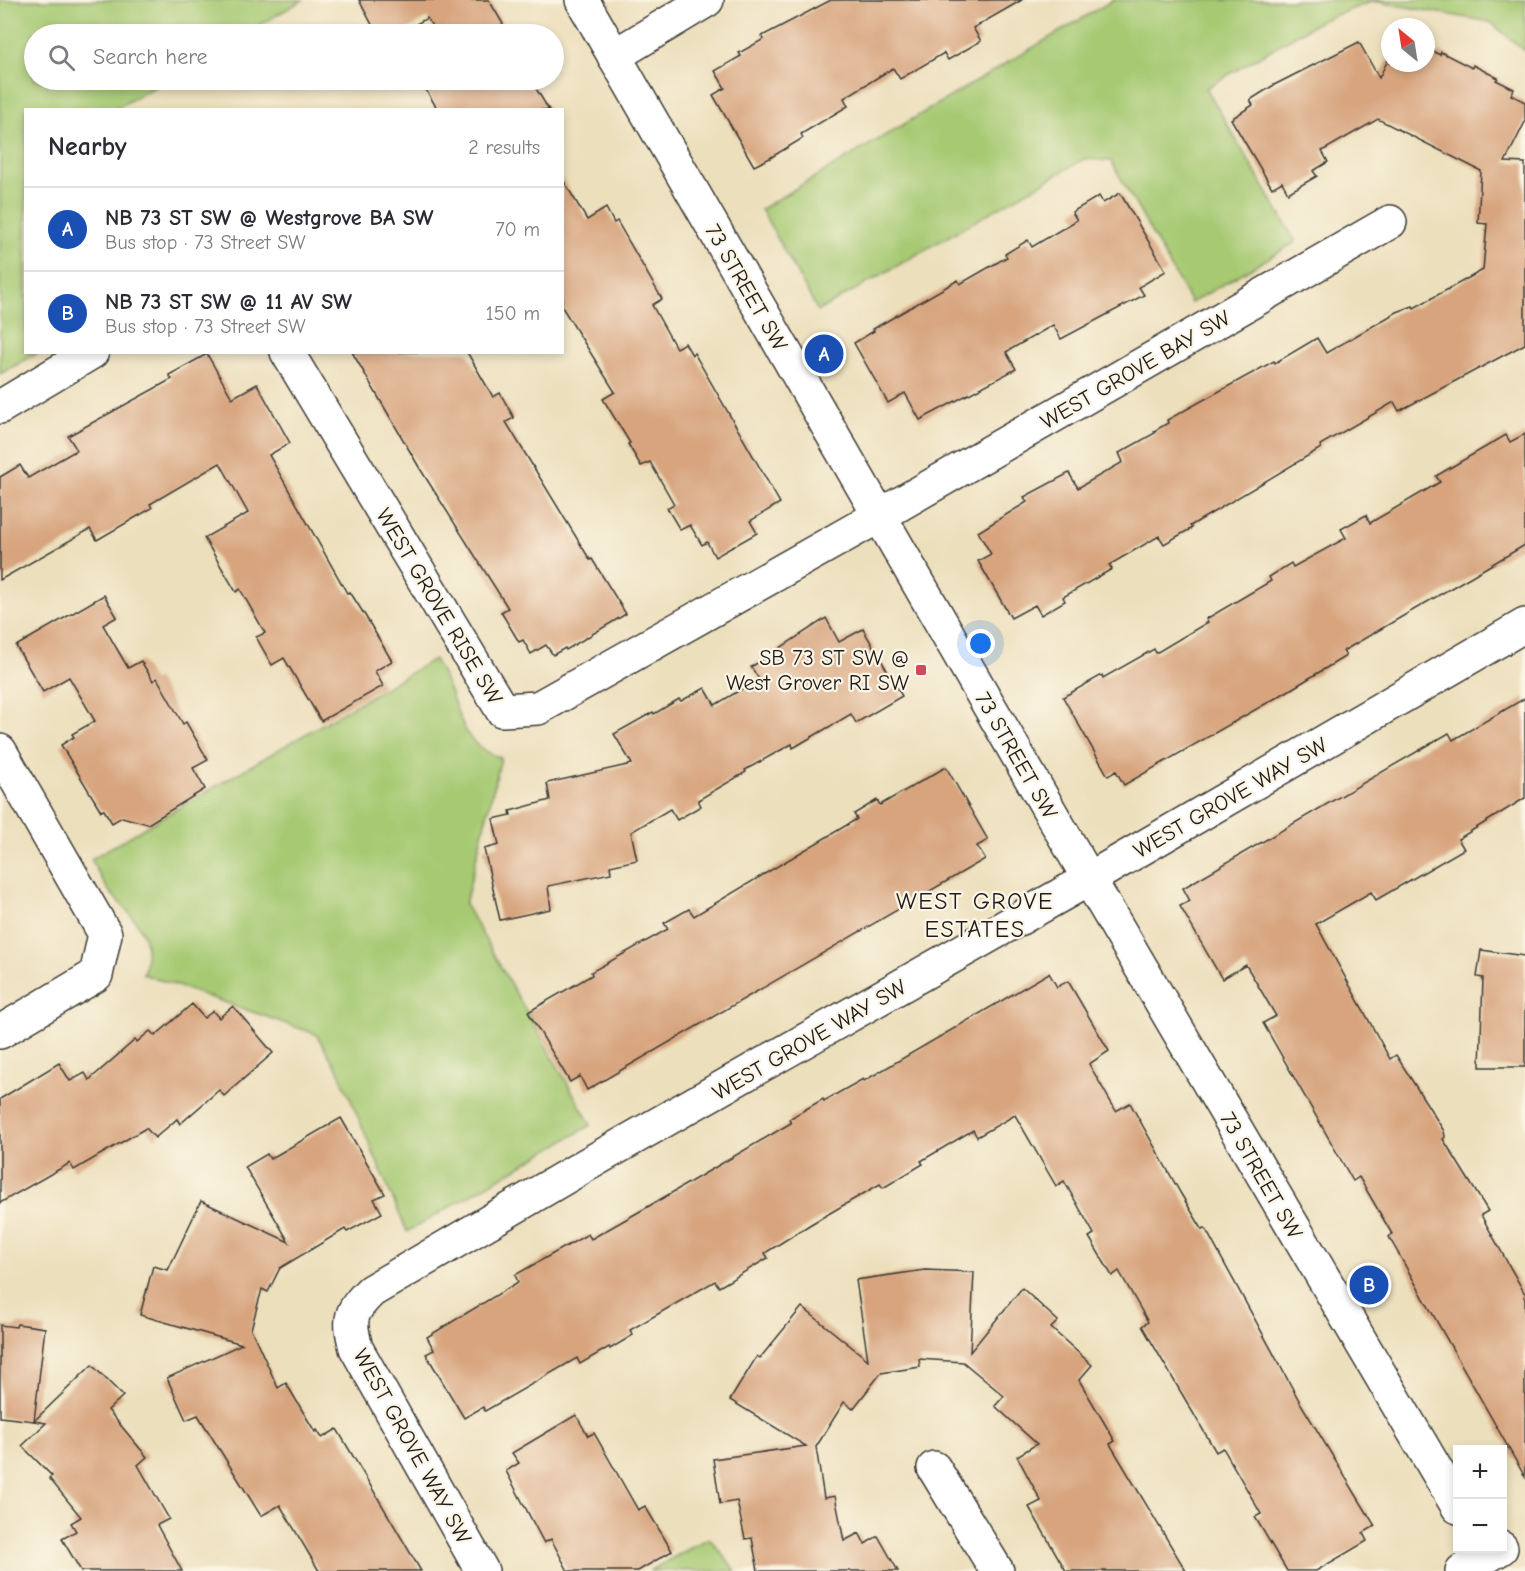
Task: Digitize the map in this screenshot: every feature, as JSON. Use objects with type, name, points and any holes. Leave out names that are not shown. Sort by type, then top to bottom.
[{"type":"street","name":"73 STREET SW","points":[[582,0],[1089,879],[1453,1499]]},
{"type":"street","points":[[614,57],[707,0]]},
{"type":"street","name":"WEST GROVE BAY SW","points":[[879,516],[1390,222]]},
{"type":"street","points":[[0,407],[89,354]]},
{"type":"street","name":"WEST GROVE RISE SW","points":[[289,354],[502,710],[538,708],[879,516]]},
{"type":"street","name":"WEST GROVE WAY SW","points":[[482,1571],[356,1348],[350,1326],[353,1309],[388,1279],[1089,879],[1525,625]]},
{"type":"street","points":[[0,751],[105,934],[96,975],[0,1032]]},
{"type":"street","points":[[934,1468],[997,1571]]},
{"type":"street","points":[[1487,1554],[1525,1535]]},
{"type":"green space","points":[[0,0],[303,0],[261,24],[24,24],[24,90],[149,90],[117,108],[24,108],[24,354],[36,354],[0,374]]},
{"type":"green space","points":[[1113,0],[1525,0],[1525,51],[1490,22],[1373,1],[1320,21],[1206,88],[1296,242],[1191,303],[1111,161],[1084,159],[818,311],[761,209]]},
{"type":"green space","points":[[434,659],[461,722],[471,739],[478,746],[501,758],[465,904],[591,1125],[407,1232],[338,1070],[316,1034],[143,974],[146,947],[140,928],[107,888],[91,859]]},
{"type":"green space","points":[[709,1538],[736,1571],[649,1571]]},
{"type":"building","points":[[359,0],[489,0],[503,24],[431,24],[427,18],[416,24],[372,24]]},
{"type":"building","points":[[831,0],[1022,0],[973,28],[981,41],[948,60],[944,53],[900,79],[893,68],[844,98],[848,106],[801,134],[803,138],[754,166],[713,95],[725,88],[715,71],[741,56],[739,53],[764,39],[762,36]]},
{"type":"building","points":[[1359,42],[1379,78],[1382,72],[1435,72],[1435,52],[1440,55],[1441,52],[1472,68],[1473,65],[1514,89],[1511,95],[1525,102],[1525,122],[1505,162],[1525,163],[1525,344],[1399,411],[1394,402],[1190,526],[1192,528],[1164,544],[1159,536],[1109,565],[1112,569],[1063,597],[1065,601],[1041,615],[1035,605],[1011,618],[978,561],[991,554],[978,532],[1027,502],[1024,497],[1069,473],[1078,488],[1123,462],[1119,453],[1155,433],[1154,431],[1168,423],[1167,420],[1274,361],[1275,363],[1317,338],[1326,353],[1397,312],[1413,306],[1414,308],[1483,270],[1487,224],[1478,223],[1481,171],[1378,119],[1322,151],[1328,162],[1313,171],[1317,176],[1288,193],[1282,182],[1272,188],[1231,119],[1253,105],[1250,100],[1274,85]]},
{"type":"building","points":[[426,90],[537,90],[548,108],[437,108]]},
{"type":"building","points":[[564,181],[587,220],[606,208],[614,223],[617,221],[662,299],[652,305],[676,348],[685,343],[692,355],[694,353],[780,503],[750,521],[757,533],[715,557],[707,542],[702,545],[690,525],[680,530],[667,508],[674,504],[650,462],[641,466],[603,399],[615,392],[564,310]]},
{"type":"building","points":[[1120,193],[1166,271],[1139,287],[1144,295],[1061,339],[1053,325],[1006,352],[1016,369],[920,420],[905,393],[888,403],[854,343],[874,331],[873,329],[958,280],[960,284],[1007,257],[1005,254],[1028,240],[1032,247],[1077,220],[1072,212],[1099,196],[1103,203]]},
{"type":"building","points":[[207,354],[232,398],[257,384],[290,443],[269,455],[347,593],[350,592],[392,661],[375,671],[383,686],[321,721],[284,658],[272,665],[256,637],[265,633],[240,589],[236,592],[204,538],[248,513],[220,463],[150,504],[152,508],[97,540],[90,529],[0,580],[0,477],[20,465],[28,478],[77,450],[68,436],[172,379],[169,375]]},
{"type":"building","points":[[353,354],[468,354],[493,397],[500,393],[514,418],[506,422],[590,560],[592,559],[626,614],[566,650],[565,648],[553,655],[546,645],[531,654],[523,640],[519,642],[501,612],[508,608],[419,467]]},
{"type":"building","points":[[1525,434],[1525,545],[1343,651],[1346,656],[1288,691],[1124,785],[1116,771],[1108,776],[1063,697],[1102,675],[1103,678],[1154,649],[1156,653],[1208,622],[1206,619],[1271,581],[1269,577],[1291,563],[1293,567],[1346,538],[1341,529],[1366,515],[1370,523],[1440,482],[1436,476],[1506,435],[1510,442]]},
{"type":"building","points":[[104,595],[117,617],[103,625],[128,668],[141,661],[153,681],[157,678],[183,724],[186,722],[208,760],[193,768],[205,789],[148,824],[122,817],[112,823],[104,810],[101,811],[61,745],[74,737],[72,734],[95,721],[69,677],[43,692],[16,646]]},
{"type":"building","points":[[826,618],[839,642],[863,629],[902,696],[856,723],[851,714],[793,748],[792,744],[698,800],[701,806],[677,820],[670,809],[631,832],[637,860],[610,866],[611,873],[548,886],[551,909],[500,920],[484,849],[499,845],[493,819],[511,815],[510,811],[550,800],[547,783],[632,764],[614,734],[653,712],[654,714],[679,699],[681,701],[705,688],[715,705],[759,679],[751,667]]},
{"type":"building","points":[[1525,698],[1525,798],[1458,839],[1464,849],[1376,900],[1371,892],[1316,924],[1390,1059],[1396,1055],[1444,1131],[1443,1139],[1488,1211],[1481,1215],[1525,1294],[1525,1477],[1389,1237],[1392,1234],[1359,1177],[1353,1181],[1263,1023],[1276,1016],[1246,965],[1222,979],[1180,906],[1190,901],[1183,888],[1449,733],[1453,740]]},
{"type":"building","points":[[946,767],[988,840],[977,846],[985,859],[587,1090],[580,1076],[570,1082],[528,1012],[592,975],[591,972],[668,929],[664,923],[689,909],[694,916],[857,819],[854,814],[877,800],[880,805]]},
{"type":"building","points":[[1481,950],[1525,956],[1525,1067],[1480,1067],[1483,978],[1477,977]]},
{"type":"building","points":[[1049,973],[1057,987],[1068,981],[1109,1051],[1089,1064],[1116,1111],[1130,1103],[1202,1229],[1205,1228],[1301,1404],[1375,1526],[1363,1533],[1367,1541],[1316,1571],[1287,1571],[1255,1517],[1261,1514],[1223,1448],[1216,1452],[1142,1326],[1148,1322],[1119,1271],[1112,1276],[1089,1237],[1094,1234],[1064,1181],[1056,1186],[1015,1115],[977,1137],[973,1130],[921,1161],[923,1164],[883,1188],[880,1184],[811,1224],[765,1253],[768,1258],[719,1287],[715,1281],[630,1330],[633,1335],[610,1349],[609,1347],[580,1364],[577,1358],[485,1411],[483,1407],[464,1418],[426,1354],[434,1350],[427,1337],[518,1282],[515,1275],[588,1234],[591,1239],[791,1123],[789,1119],[823,1099],[824,1101],[863,1079],[864,1081]]},
{"type":"building","points":[[192,1004],[204,1018],[213,1011],[219,1018],[233,1006],[273,1053],[224,1096],[219,1090],[180,1124],[177,1119],[155,1138],[146,1128],[74,1170],[70,1163],[0,1203],[0,1099],[59,1063],[70,1081],[85,1073],[89,1080],[135,1040],[137,1042],[150,1031],[155,1036]]},
{"type":"building","points":[[341,1118],[385,1194],[374,1199],[382,1213],[347,1232],[345,1229],[280,1268],[268,1292],[262,1289],[251,1329],[278,1388],[286,1383],[315,1432],[317,1430],[322,1438],[337,1429],[421,1571],[319,1571],[280,1505],[261,1516],[198,1415],[186,1420],[167,1378],[242,1344],[140,1315],[153,1266],[168,1270],[201,1201],[289,1242],[245,1167],[267,1154],[270,1159]]},
{"type":"building","points":[[925,1270],[974,1272],[970,1352],[1022,1288],[1058,1321],[1051,1328],[1092,1365],[1079,1380],[1115,1441],[1110,1444],[1186,1571],[1066,1571],[1029,1507],[1041,1501],[1017,1456],[1037,1444],[995,1406],[1004,1396],[963,1362],[919,1359],[920,1367],[881,1373],[853,1409],[844,1402],[816,1447],[824,1498],[835,1496],[844,1541],[859,1533],[865,1544],[878,1536],[898,1571],[758,1571],[752,1538],[745,1539],[737,1501],[720,1504],[713,1459],[806,1446],[730,1400],[757,1356],[760,1358],[802,1307],[868,1360],[856,1280]]},
{"type":"building","points":[[17,1324],[45,1328],[34,1421],[0,1417],[0,1325],[16,1327]]},
{"type":"building","points":[[92,1365],[123,1396],[108,1410],[147,1457],[138,1465],[169,1519],[157,1525],[182,1571],[81,1571],[62,1539],[76,1531],[71,1523],[81,1517],[49,1478],[52,1476],[22,1446],[46,1423],[34,1421]]},
{"type":"building","points":[[576,1415],[588,1436],[594,1433],[638,1510],[645,1506],[672,1551],[638,1571],[568,1571],[551,1539],[544,1543],[506,1471],[519,1463],[512,1453]]},
{"type":"place","name":"NB 73 ST SW @ Westgrove BA SW","points":[[824,354]]},
{"type":"place","name":"SB 73 ST SW @ West Grover RI SW","points":[[921,670]]},
{"type":"place","name":"NB 73 ST SW @ 11 AV SW","points":[[1369,1285]]},
{"type":"district","name":"WEST GROVE ESTATES","points":[[975,915]]}]
